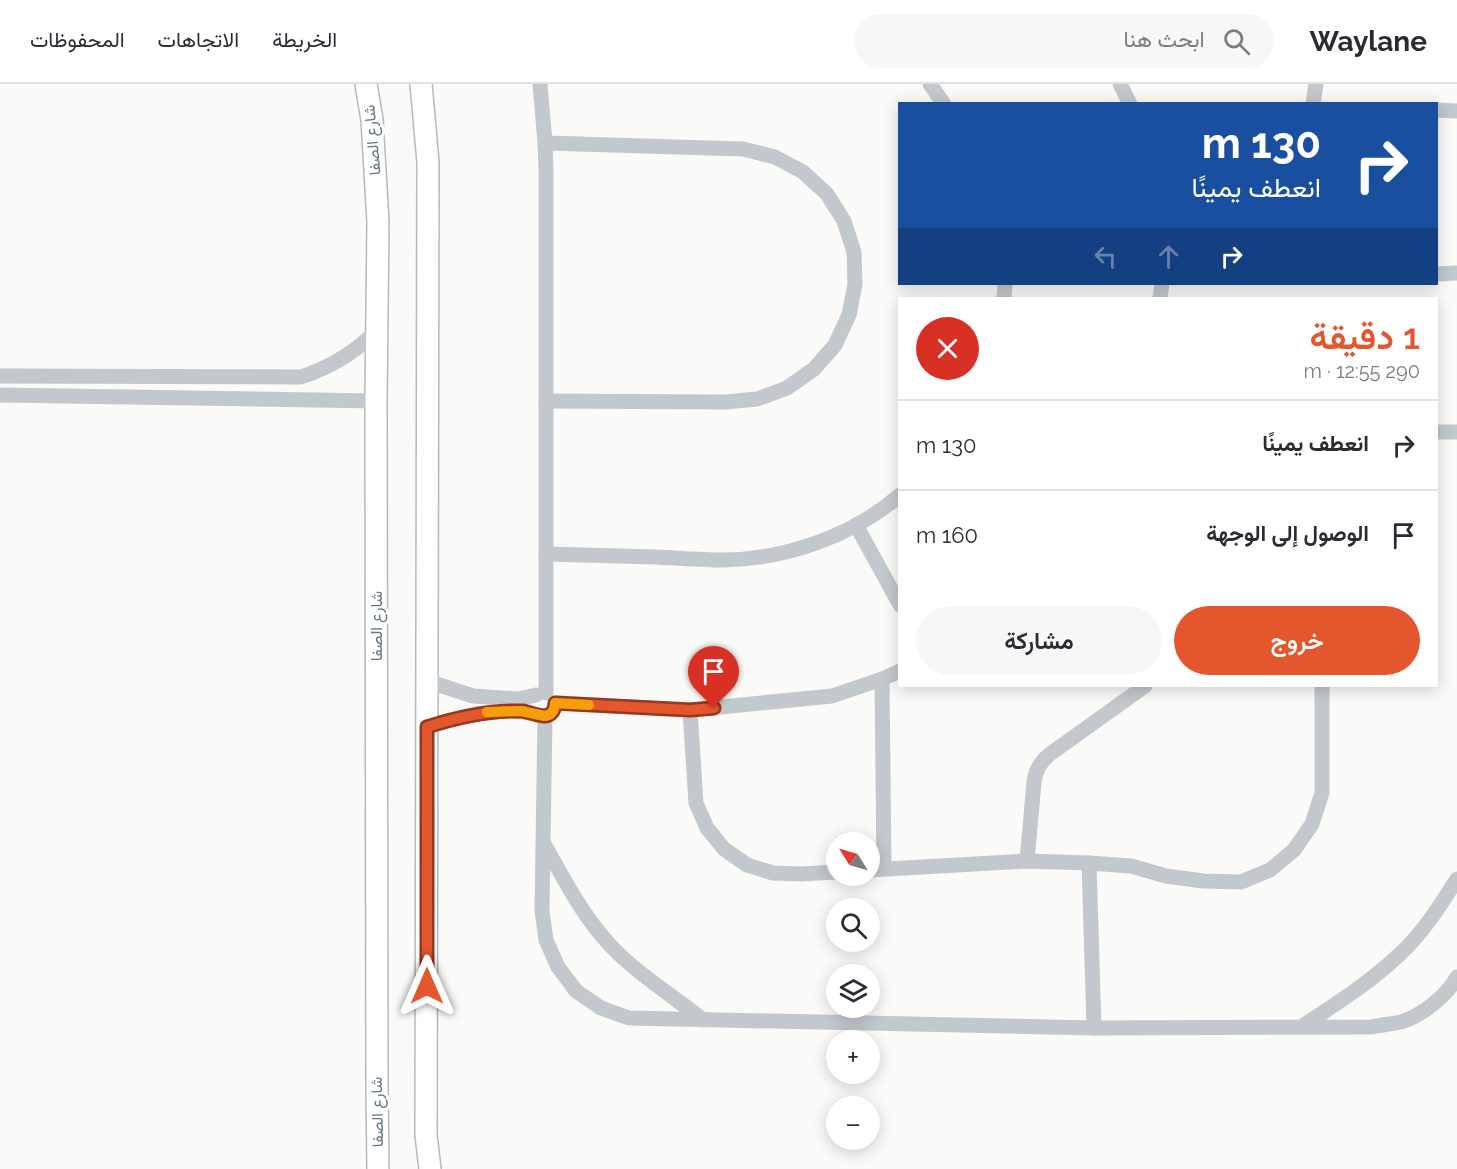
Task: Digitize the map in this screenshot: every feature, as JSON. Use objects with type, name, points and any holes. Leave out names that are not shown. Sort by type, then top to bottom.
[{"type":"street","name":"شارع الصفا","points":[[366,84],[372,120],[378,222],[376,330],[378,1169]]},
{"type":"street","points":[[421,84],[428,173],[426,1135],[430,1169]]},
{"type":"street","points":[[427,727],[453,718],[481,713],[521,711],[549,716],[554,711],[546,697],[545,143],[540,84]]},
{"type":"street","points":[[930,84],[943,102]]},
{"type":"street","points":[[1120,84],[1129,102]]},
{"type":"street","points":[[1313,102],[1316,84]]},
{"type":"street","points":[[1438,110],[1457,111]]},
{"type":"street","points":[[545,143],[743,149],[775,157],[803,172],[826,194],[844,221],[854,252],[855,284],[849,315],[835,345],[814,369],[787,387],[757,399],[725,402],[546,401]]},
{"type":"street","points":[[1438,274],[1457,273]]},
{"type":"street","points":[[0,376],[301,377],[342,359],[366,341],[376,330]]},
{"type":"street","points":[[182,376],[183,398]]},
{"type":"street","points":[[0,395],[376,401]]},
{"type":"street","points":[[1438,432],[1457,432]]},
{"type":"street","points":[[546,554],[725,560],[770,555],[814,544],[856,525],[898,497]]},
{"type":"street","points":[[856,525],[898,601]]},
{"type":"street","points":[[427,681],[473,696],[519,699],[546,697],[690,710],[832,696],[898,672]]},
{"type":"street","points":[[878,832],[882,679]]},
{"type":"street","points":[[1028,861],[1034,782],[1041,762],[1144,687]]},
{"type":"street","points":[[880,870],[1028,861],[1089,863],[1131,866],[1167,876],[1203,881],[1241,882],[1270,870],[1294,850],[1312,824],[1322,793],[1322,687]]},
{"type":"street","points":[[541,716],[534,712],[532,702],[546,697]]},
{"type":"street","points":[[690,710],[696,803],[707,828],[724,849],[747,865],[773,873],[826,873]]},
{"type":"street","points":[[541,716],[542,911],[546,940],[558,968],[576,991],[600,1008],[628,1018],[1094,1028],[1371,1027],[1403,1022],[1431,1007],[1457,977]]},
{"type":"street","points":[[543,843],[580,908],[609,944],[644,976],[703,1020]]},
{"type":"street","points":[[1089,863],[1094,1028]]},
{"type":"street","points":[[1301,1027],[1356,991],[1402,952],[1435,913],[1457,879]]},
{"type":"slow traffic","points":[[487,712],[521,711],[549,716],[554,711],[555,703],[589,705]]},
{"type":"route","points":[[427,986],[427,727],[453,718],[481,713],[521,711],[549,716],[554,711],[555,703],[690,710],[714,708]]}]
